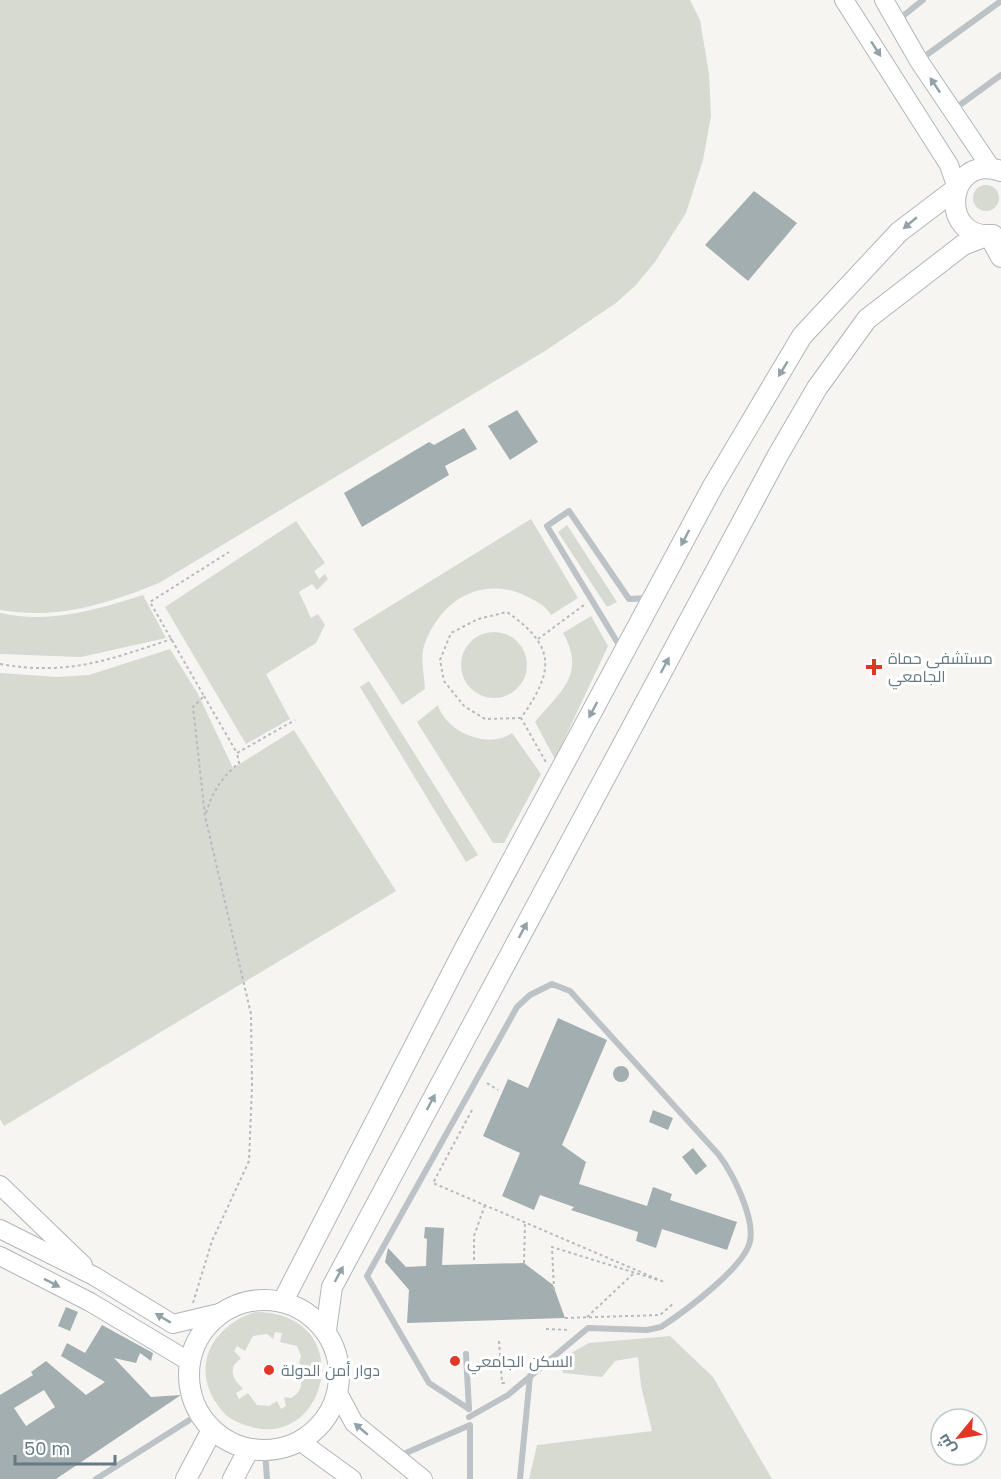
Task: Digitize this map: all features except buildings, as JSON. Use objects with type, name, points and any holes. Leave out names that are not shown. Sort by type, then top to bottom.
[{"type":"main road","points":[[844,0],[949,165],[957,188],[954,205],[960,220],[972,232],[995,234]]},
{"type":"main road","points":[[283,1301],[459,958],[555,779],[713,486],[802,336],[899,232],[957,188],[967,175],[996,170],[919,61],[884,0]]},
{"type":"main road","points":[[995,234],[1001,257]]},
{"type":"main road","points":[[326,1330],[332,1287],[766,476],[817,388],[867,319],[963,245],[995,234]]},
{"type":"main road","points":[[0,1185],[94,1276]]},
{"type":"main road","points":[[0,1229],[94,1276],[173,1324],[219,1314]]},
{"type":"main road","points":[[0,1257],[90,1302],[190,1362]]},
{"type":"main road","points":[[261,1299],[283,1301],[307,1312],[326,1330],[336,1350],[340,1371],[338,1393],[330,1413],[318,1429],[301,1442],[283,1448],[257,1450],[230,1442],[212,1430],[199,1414],[192,1397],[189,1380],[190,1362],[195,1343],[205,1327],[219,1314],[239,1303],[261,1299]]},
{"type":"main road","points":[[338,1393],[354,1423],[423,1479]]},
{"type":"main road","points":[[186,1479],[212,1430]]},
{"type":"main road","points":[[301,1442],[352,1479]]},
{"type":"main road","points":[[233,1479],[257,1450]]},
{"type":"street","points":[[896,21],[923,0]]},
{"type":"street","points":[[919,61],[1001,1]]},
{"type":"street","points":[[953,111],[1001,75]]},
{"type":"street","points":[[623,653],[547,526],[569,511],[629,599],[653,598]]},
{"type":"street","points":[[469,1409],[429,1383],[367,1276],[517,1007],[530,995],[552,984],[570,991],[729,1168],[750,1223],[750,1242],[741,1260],[661,1327],[647,1330],[588,1328],[507,1395],[470,1417]]},
{"type":"street","points":[[466,1354],[470,1417],[470,1479]]},
{"type":"street","points":[[520,1479],[530,1376]]},
{"type":"street","points":[[96,1479],[199,1414]]},
{"type":"street","points":[[396,1457],[470,1425]]},
{"type":"street","points":[[257,1450],[267,1479]]},
{"type":"path","points":[[205,816],[213,792],[224,776],[239,763],[237,753],[150,602],[229,552]]},
{"type":"path","points":[[538,639],[591,600]]},
{"type":"path","points":[[507,612],[530,628],[544,650],[544,672],[537,695],[521,718],[485,718],[464,706],[444,681],[440,660],[451,633],[478,619],[507,612]]},
{"type":"path","points":[[0,664],[22,668],[94,664],[146,650],[171,639]]},
{"type":"path","points":[[187,1320],[212,1241],[249,1161],[252,1086],[251,1014],[205,816],[193,707],[204,696]]},
{"type":"path","points":[[521,718],[555,779]]},
{"type":"path","points":[[237,753],[295,720]]},
{"type":"path","points":[[487,1083],[498,1090]]},
{"type":"path","points":[[433,1183],[525,1220],[664,1282],[552,1247],[554,1290]]},
{"type":"path","points":[[474,1260],[474,1236],[484,1205]]},
{"type":"path","points":[[524,1263],[525,1220]]},
{"type":"path","points":[[587,1317],[633,1274]]},
{"type":"path","points":[[565,1318],[660,1315],[674,1302]]},
{"type":"path","points":[[546,1329],[571,1330],[562,1338]]},
{"type":"path","points":[[500,1341],[502,1383],[510,1383]]},
{"type":"shaded area","points":[[0,0],[690,0],[700,20],[709,74],[711,116],[703,160],[686,213],[655,262],[635,286],[616,303],[545,351],[159,583],[81,608],[42,613],[0,610]]},
{"type":"shaded area","points":[[986,185],[995,189],[999,198],[995,207],[986,211],[977,207],[973,198],[977,189]]},
{"type":"shaded area","points":[[531,519],[578,598],[551,615],[539,603],[514,591],[483,589],[456,601],[434,624],[426,640],[422,658],[425,689],[402,705],[353,629]]},
{"type":"shaded area","points":[[296,521],[325,563],[314,571],[319,579],[325,574],[328,579],[317,590],[312,584],[299,592],[311,618],[318,614],[325,625],[316,643],[266,674],[290,719],[246,744],[165,607]]},
{"type":"shaded area","points":[[567,525],[617,602],[607,607],[558,532]]},
{"type":"shaded area","points":[[143,595],[166,638],[81,657],[0,654],[0,613],[37,617],[72,614]]},
{"type":"shaded area","points":[[591,616],[608,646],[555,759],[535,722],[561,692],[571,672],[570,648],[563,633]]},
{"type":"shaded area","points":[[500,632],[518,641],[525,652],[527,665],[525,678],[518,689],[507,696],[488,698],[470,689],[463,678],[461,659],[470,641],[481,634]]},
{"type":"shaded area","points":[[170,649],[198,694],[233,768],[294,730],[396,891],[4,1126],[0,1119],[0,673],[57,677],[89,675]]},
{"type":"shaded area","points":[[369,681],[478,855],[466,862],[360,687]]},
{"type":"shaded area","points":[[438,705],[442,715],[450,723],[469,736],[491,740],[512,733],[541,774],[504,843],[493,843],[417,722]]},
{"type":"shaded area","points":[[255,1312],[287,1318],[309,1332],[320,1353],[321,1376],[315,1398],[301,1417],[281,1428],[255,1428],[238,1422],[223,1412],[212,1397],[207,1382],[206,1367],[209,1353],[215,1340],[239,1319]],"holes":[[[275,1332],[282,1333],[280,1342],[297,1346],[301,1356],[299,1363],[308,1369],[300,1373],[299,1390],[291,1398],[284,1397],[286,1406],[281,1409],[277,1401],[269,1406],[257,1405],[248,1393],[239,1399],[236,1393],[243,1389],[234,1378],[233,1372],[234,1365],[241,1358],[234,1351],[237,1346],[245,1351],[253,1336],[267,1334],[273,1339]]]},
{"type":"shaded area","points":[[670,1336],[713,1377],[772,1479],[529,1479],[537,1445],[652,1431],[641,1386],[638,1357],[615,1361],[602,1377],[563,1373],[560,1359],[589,1343]]},
{"type":"place","name":"مستشفى حماة الجامعي","points":[[874,667]]},
{"type":"place","name":"السكن الجامعي","points":[[455,1361]]},
{"type":"place","name":"دوار أمن الدولة","points":[[269,1370]]}]
